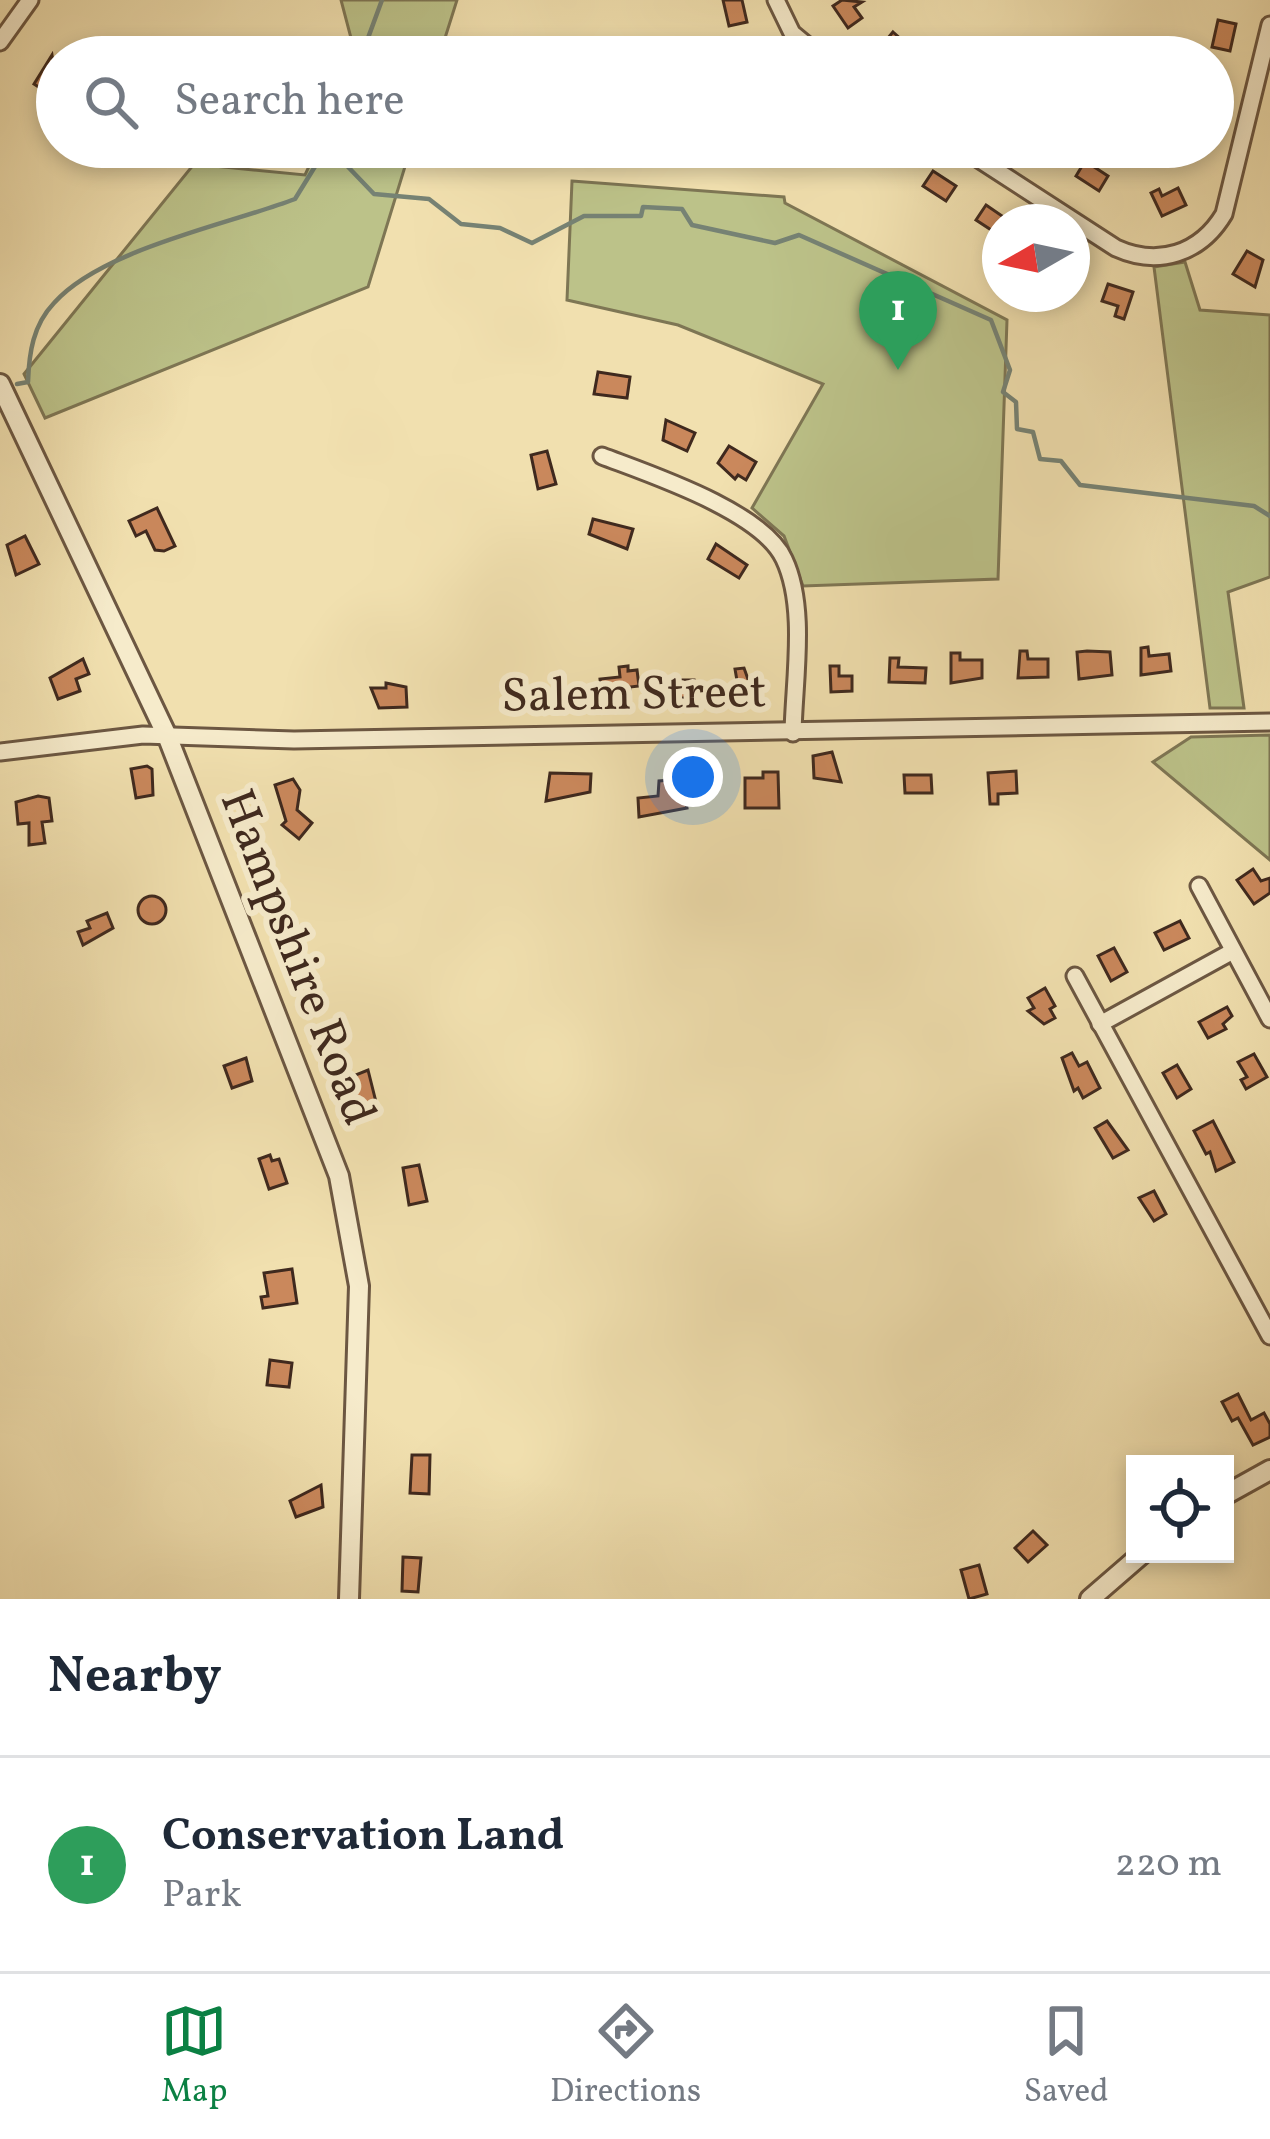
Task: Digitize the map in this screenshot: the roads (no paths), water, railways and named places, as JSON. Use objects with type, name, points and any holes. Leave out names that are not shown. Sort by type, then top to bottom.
[{"type":"street","points":[[0,42],[30,0]]},
{"type":"street","points":[[776,0],[796,36]]},
{"type":"street","points":[[992,168],[1116,248],[1139,256],[1177,254],[1210,235],[1224,214],[1270,25]]},
{"type":"street","name":"Hampshire Road","points":[[0,384],[168,738],[348,1211],[359,1321],[349,1599]]},
{"type":"street","points":[[602,456],[689,491],[777,547],[794,595],[793,733]]},
{"type":"street","name":"Salem Street","points":[[0,752],[143,735],[793,733],[1270,722]]},
{"type":"street","points":[[1199,886],[1270,1019]]},
{"type":"street","points":[[1100,1024],[1233,951]]},
{"type":"street","points":[[1075,976],[1270,1336]]},
{"type":"street","points":[[1234,1491],[1270,1470]]},
{"type":"street","points":[[1090,1599],[1132,1563]]},
{"type":"waterway","points":[[369,36],[382,0]]},
{"type":"waterway","points":[[17,384],[28,382],[31,350],[41,321],[75,284],[133,253],[295,199],[314,168]]},
{"type":"waterway","points":[[349,168],[374,194],[429,199],[461,224],[500,228],[532,243],[584,216],[641,216],[643,207],[682,209],[692,225],[775,243],[799,235],[991,320],[1010,370],[1003,392],[1016,402],[1017,429],[1033,432],[1040,459],[1061,461],[1080,485],[1254,506],[1270,516]]},
{"type":"place","name":"Conservation Land","points":[[898,370]]}]
